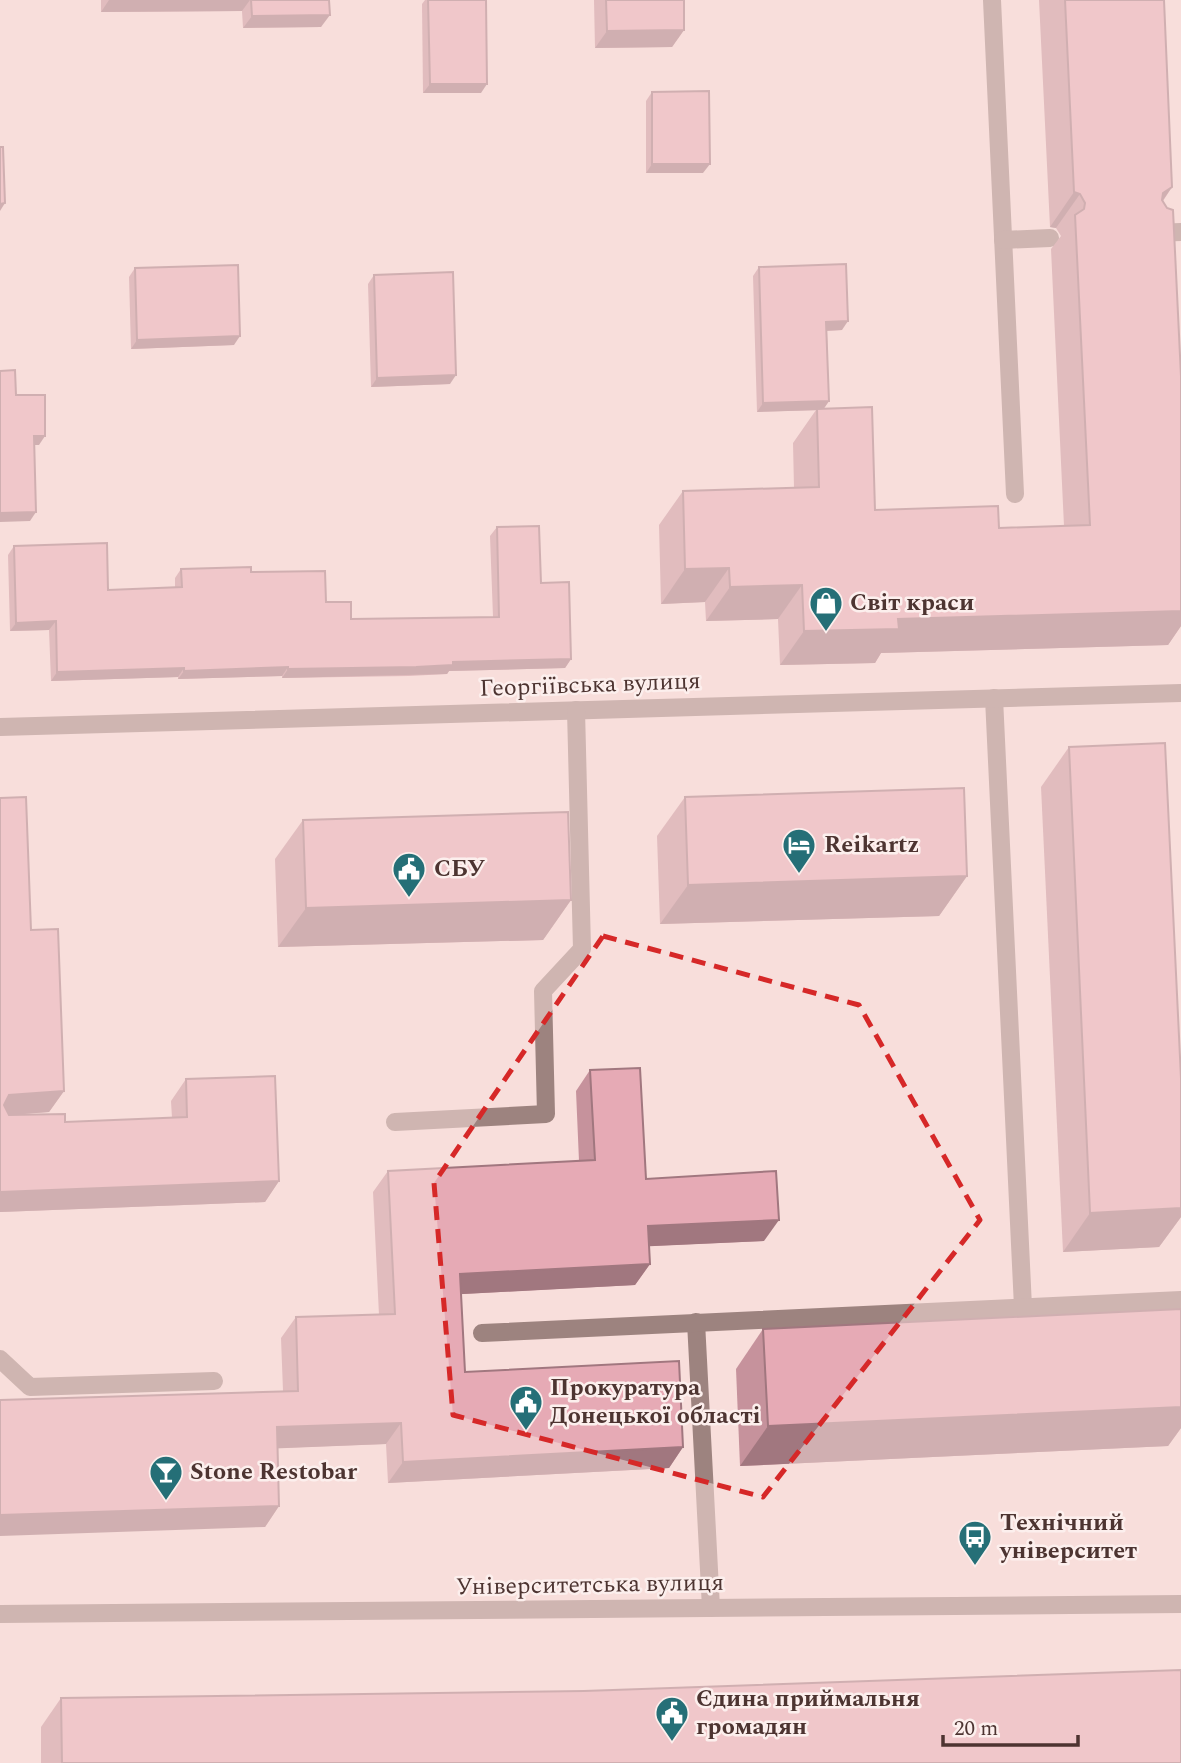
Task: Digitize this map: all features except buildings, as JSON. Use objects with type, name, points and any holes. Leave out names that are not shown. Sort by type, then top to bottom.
[{"type":"street","points":[[992,0],[1015,494]]},
{"type":"street","points":[[1149,233],[1181,232]]},
{"type":"street","points":[[1003,240],[1051,238]]},
{"type":"street","name":"Георгіївська вулиця","points":[[0,727],[1181,693]]},
{"type":"street","points":[[994,698],[1023,1307]]},
{"type":"street","points":[[395,1122],[546,1114],[543,991],[582,949],[576,710]]},
{"type":"street","points":[[482,1333],[1181,1300]]},
{"type":"street","points":[[696,1322],[711,1608]]},
{"type":"street","points":[[0,1359],[30,1387],[214,1381]]},
{"type":"street","name":"Університетська вулиця","points":[[0,1614],[1181,1604]]},
{"type":"highlighted area","points":[[603,936],[859,1005],[980,1220],[763,1497],[453,1415],[434,1183]]},
{"type":"place","name":"Свiт краси","points":[[826,633]]},
{"type":"place","name":"Reikartz","points":[[799,875]]},
{"type":"place","name":"СБУ","points":[[409,899]]},
{"type":"place","name":"Прокуратура Донецької області","points":[[526,1432]]},
{"type":"place","name":"Stone Restobar","points":[[166,1502]]},
{"type":"place","name":"Технічний університет","points":[[975,1567]]},
{"type":"place","name":"Єдина приймальня громадян","points":[[672,1743]]}]
